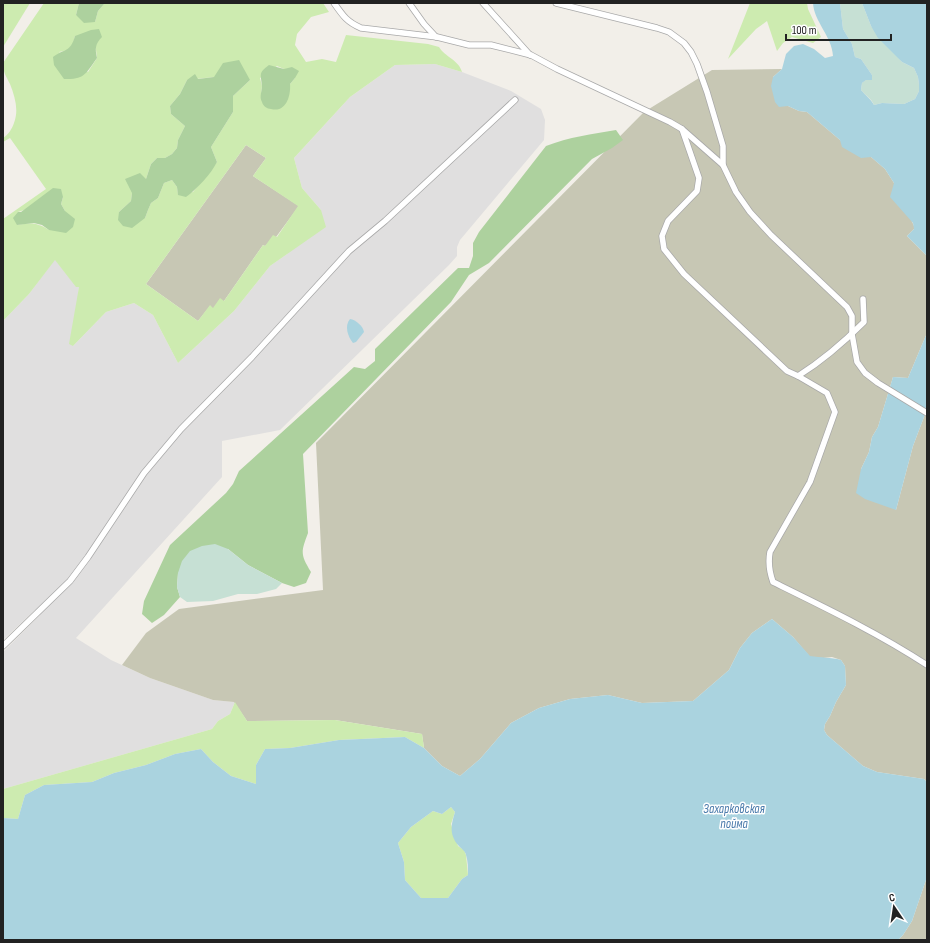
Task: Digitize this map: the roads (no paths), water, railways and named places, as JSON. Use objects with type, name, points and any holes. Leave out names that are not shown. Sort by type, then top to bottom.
[{"type":"street","points":[[334,3],[350,24],[361,28],[437,37],[469,45],[491,45],[530,55],[682,129],[723,165],[736,192],[750,212],[771,235],[848,307],[852,316],[852,334],[857,362],[865,373],[878,383],[927,413]]},
{"type":"street","points":[[409,3],[424,24],[437,37]]},
{"type":"street","points":[[483,3],[530,55]]},
{"type":"street","points":[[556,3],[657,28],[669,32],[684,42],[697,64],[707,92],[723,146],[723,165]]},
{"type":"street","points":[[3,646],[70,581],[88,557],[144,473],[181,429],[252,357],[349,251],[385,221],[515,100]]},
{"type":"street","points":[[682,129],[699,178],[697,191],[668,221],[662,236],[664,249],[684,274],[786,371],[828,393],[835,412],[810,482],[770,552],[768,564],[773,582],[860,625],[927,665]]},
{"type":"street","points":[[798,376],[816,365],[864,322],[863,299]]},
{"type":"water","points":[[813,3],[840,3],[843,29],[852,44],[855,57],[861,59],[872,75],[872,80],[866,80],[862,83],[861,90],[874,105],[882,103],[904,104],[915,99],[919,91],[919,85],[918,77],[914,68],[902,62],[878,38],[871,26],[862,3],[927,3],[927,256],[907,236],[914,229],[913,223],[890,197],[894,183],[885,169],[871,157],[861,158],[842,147],[840,140],[807,112],[799,111],[788,106],[779,107],[775,102],[771,86],[773,77],[782,69],[786,54],[794,46],[803,44],[814,49],[825,58],[833,56],[830,42],[816,16]]},
{"type":"water","points":[[350,319],[359,324],[364,332],[356,342],[353,343],[347,331],[347,325]]},
{"type":"water","points":[[927,333],[927,409],[913,446],[896,510],[865,499],[856,493],[861,469],[869,452],[872,437],[878,427],[893,377],[908,378]]},
{"type":"water","name":"Захарковская пойма","points":[[772,619],[793,637],[810,656],[841,660],[845,666],[846,685],[825,724],[824,730],[827,735],[863,766],[877,772],[924,779],[927,782],[927,877],[912,921],[898,940],[3,940],[3,818],[18,819],[25,795],[44,785],[92,782],[114,773],[146,765],[175,754],[201,749],[213,762],[231,776],[256,784],[256,765],[265,749],[290,748],[339,740],[405,737],[424,748],[442,766],[460,776],[480,759],[511,723],[539,708],[570,699],[608,695],[642,703],[693,701],[729,670],[740,648],[752,633]],"holes":[[[451,807],[455,812],[452,833],[455,841],[465,853],[468,862],[468,875],[462,879],[448,898],[421,898],[405,880],[404,862],[398,843],[411,827],[433,811],[442,814]]]}]
